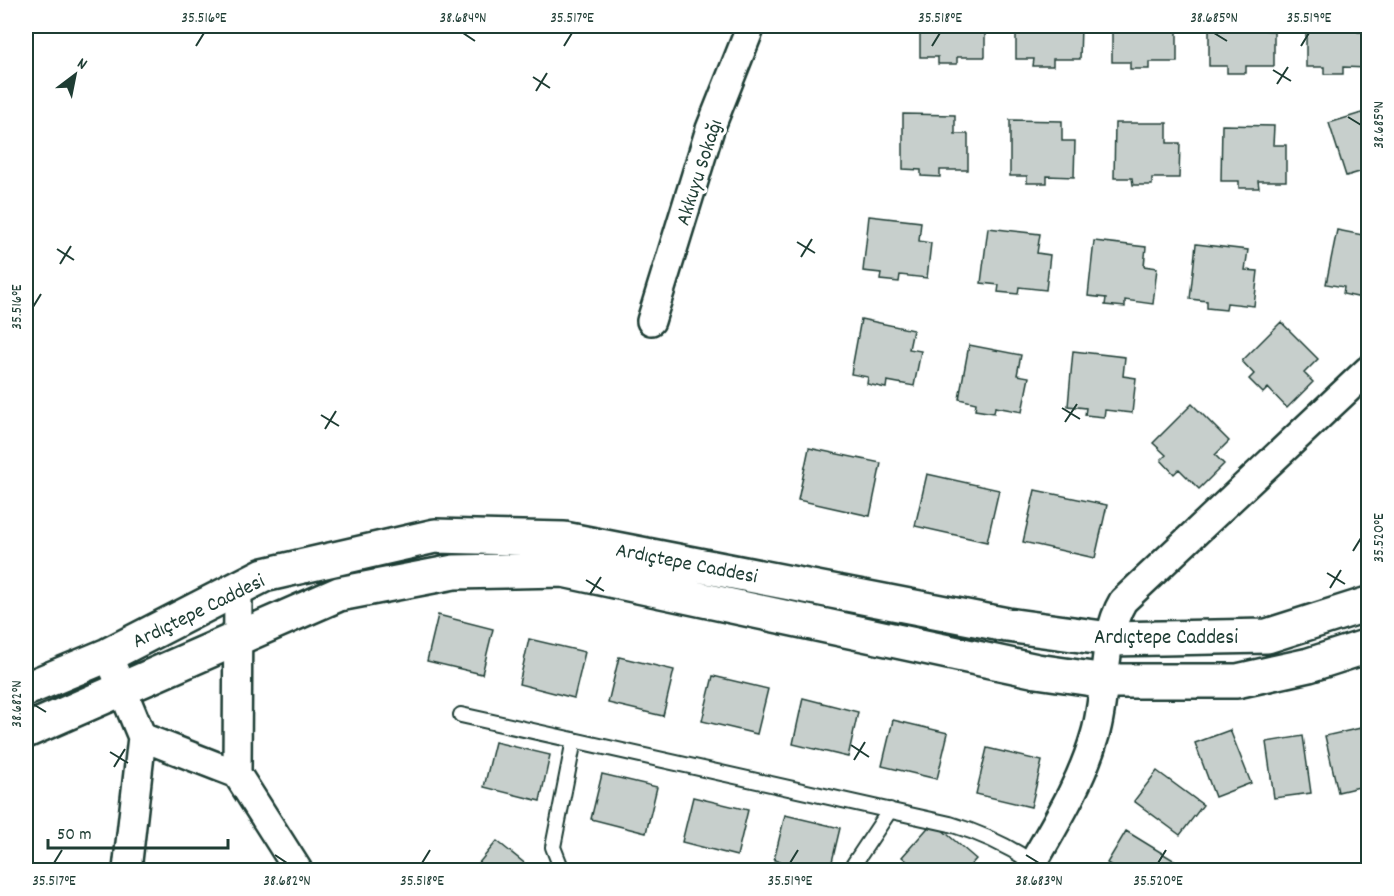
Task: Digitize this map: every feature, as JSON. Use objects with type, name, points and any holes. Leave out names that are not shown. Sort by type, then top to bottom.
[{"type":"street","name":"Akkuyu Sokağı","points":[[651,321],[710,129],[751,26]]},
{"type":"street","points":[[1031,867],[1080,780],[1096,734],[1106,681],[1110,639],[1117,611],[1131,592],[1368,370]]},
{"type":"street","name":"Ardıçtepe Caddesi","points":[[26,689],[108,656],[264,575],[435,536],[564,539],[1007,625],[1110,639],[1267,636],[1368,604]]},
{"type":"street","points":[[26,731],[339,594],[454,572],[563,570],[1037,671],[1106,681],[1237,681],[1309,665],[1368,646]]},
{"type":"street","points":[[238,589],[237,774],[298,870]]},
{"type":"street","points":[[108,656],[142,737],[127,870]]},
{"type":"street","points":[[142,737],[237,774]]},
{"type":"lane","points":[[461,715],[950,824],[977,832],[1003,844],[1031,867]]},
{"type":"lane","points":[[562,870],[553,847],[574,740]]},
{"type":"lane","points":[[850,870],[890,810]]},
{"type":"building","points":[[920,26],[985,26],[985,57],[957,57],[957,64],[938,64],[938,57],[920,57]]},
{"type":"building","points":[[1016,26],[1081,26],[1080,59],[1053,59],[1053,66],[1033,66],[1034,59],[1016,59]]},
{"type":"building","points":[[1112,26],[1177,27],[1177,62],[1149,62],[1149,69],[1130,69],[1130,62],[1112,62]]},
{"type":"building","points":[[1209,26],[1261,26],[1261,30],[1274,31],[1274,66],[1246,66],[1246,73],[1227,73],[1227,66],[1209,66]]},
{"type":"building","points":[[1306,26],[1358,26],[1358,32],[1368,32],[1368,68],[1343,67],[1343,74],[1324,74],[1324,67],[1306,67]]},
{"type":"building","points":[[1368,111],[1368,176],[1365,177],[1363,171],[1346,176],[1329,123]]},
{"type":"building","points":[[903,114],[955,115],[955,134],[968,134],[968,170],[940,170],[940,177],[921,176],[921,170],[903,169]]},
{"type":"building","points":[[1010,120],[1062,121],[1062,141],[1075,141],[1074,177],[1047,176],[1047,183],[1027,183],[1027,176],[1010,176]]},
{"type":"building","points":[[1115,123],[1167,123],[1167,143],[1180,143],[1179,178],[1152,178],[1152,185],[1133,185],[1132,178],[1114,178]]},
{"type":"building","points":[[1222,125],[1274,126],[1273,145],[1286,145],[1286,181],[1258,181],[1259,188],[1239,188],[1239,181],[1221,181]]},
{"type":"building","points":[[869,216],[921,222],[919,241],[931,243],[927,278],[900,275],[899,282],[880,280],[881,273],[863,271]]},
{"type":"building","points":[[988,228],[1040,234],[1037,253],[1050,255],[1046,290],[1019,287],[1018,294],[998,292],[999,285],[981,283]]},
{"type":"building","points":[[1337,230],[1368,236],[1368,292],[1363,291],[1362,298],[1343,294],[1344,287],[1326,284]]},
{"type":"building","points":[[1094,241],[1146,247],[1144,266],[1157,268],[1153,304],[1125,300],[1125,307],[1105,305],[1106,298],[1088,296]]},
{"type":"building","points":[[1196,244],[1248,250],[1245,270],[1258,271],[1254,306],[1227,303],[1226,310],[1207,308],[1207,301],[1190,299]]},
{"type":"building","points":[[861,319],[913,330],[909,349],[921,351],[914,386],[887,381],[886,388],[867,384],[868,377],[851,374]]},
{"type":"building","points":[[1281,322],[1318,359],[1304,373],[1313,382],[1287,408],[1268,388],[1263,393],[1249,379],[1254,374],[1242,361]]},
{"type":"building","points":[[969,345],[1021,355],[1017,375],[1029,377],[1022,412],[995,407],[994,413],[975,410],[976,403],[959,399]]},
{"type":"building","points":[[1073,351],[1125,357],[1123,376],[1136,378],[1132,413],[1105,410],[1104,417],[1085,415],[1086,408],[1068,406]]},
{"type":"building","points":[[1192,404],[1229,441],[1215,455],[1224,464],[1199,489],[1179,469],[1174,474],[1161,460],[1166,455],[1153,443]]},
{"type":"building","points":[[809,448],[881,463],[870,516],[798,500]]},
{"type":"building","points":[[927,474],[999,490],[987,542],[915,526]]},
{"type":"building","points":[[1035,490],[1107,505],[1095,558],[1023,542]]},
{"type":"building","points":[[438,615],[493,629],[482,674],[427,661]]},
{"type":"building","points":[[529,639],[585,652],[574,698],[519,684]]},
{"type":"building","points":[[619,657],[674,670],[663,716],[608,703]]},
{"type":"building","points":[[713,676],[768,689],[757,734],[702,721]]},
{"type":"building","points":[[803,698],[858,712],[848,757],[793,744]]},
{"type":"building","points":[[893,720],[948,733],[937,779],[882,766]]},
{"type":"building","points":[[1361,728],[1368,760],[1368,785],[1338,792],[1325,736]]},
{"type":"building","points":[[1230,730],[1251,783],[1215,797],[1195,743]]},
{"type":"building","points":[[1303,736],[1311,793],[1274,798],[1266,742]]},
{"type":"building","points":[[495,742],[550,755],[540,801],[484,787]]},
{"type":"building","points":[[987,748],[1042,761],[1031,807],[976,794]]},
{"type":"building","points":[[1157,771],[1203,805],[1180,835],[1134,801]]},
{"type":"building","points":[[602,774],[657,787],[646,833],[591,819]]},
{"type":"building","points":[[693,797],[748,810],[737,856],[682,842]]},
{"type":"building","points":[[785,815],[840,828],[830,870],[815,870],[774,860]]},
{"type":"building","points":[[933,822],[976,859],[966,870],[918,870],[902,857]]},
{"type":"building","points":[[1126,831],[1175,861],[1169,870],[1119,870],[1107,863]]},
{"type":"building","points":[[497,841],[533,870],[473,870]]}]
